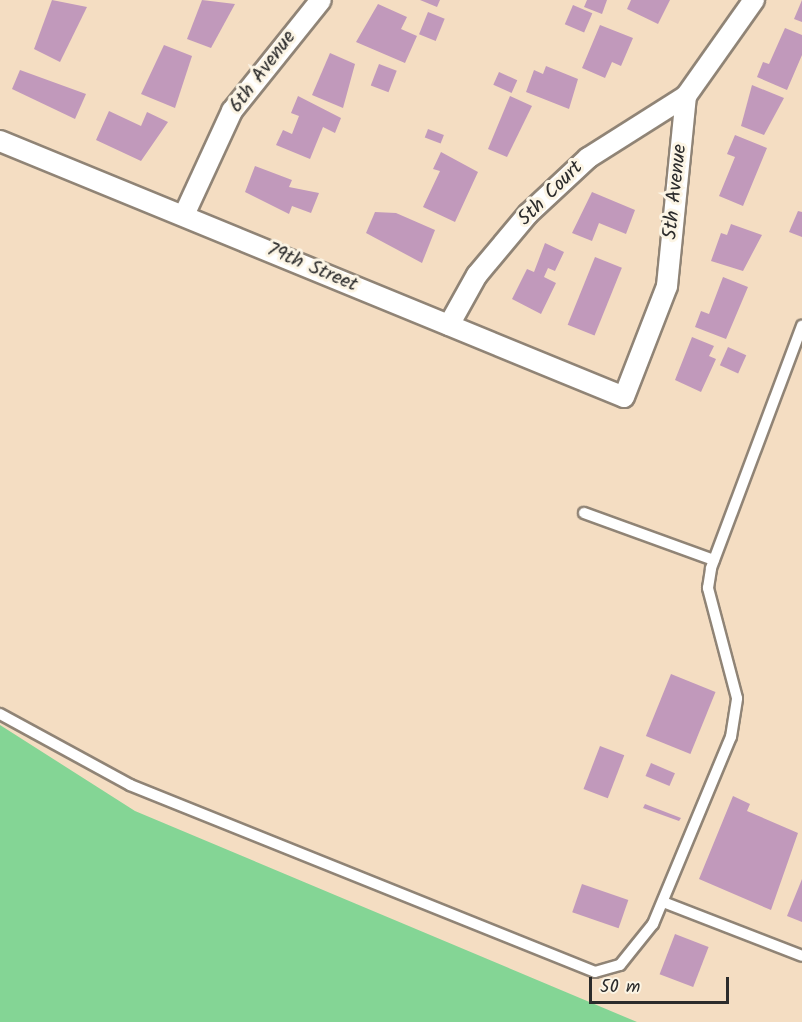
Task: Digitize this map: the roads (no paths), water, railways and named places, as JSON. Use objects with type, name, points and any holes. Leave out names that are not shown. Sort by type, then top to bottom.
[{"type":"street","name":"6th Avenue","points":[[184,215],[232,111],[321,0]]},
{"type":"street","name":"5th Avenue","points":[[624,397],[667,286],[686,96],[754,0]]},
{"type":"street","name":"5th Court","points":[[449,325],[477,276],[528,214],[588,158],[686,96]]},
{"type":"street","name":"79th Street","points":[[0,141],[624,397]]},
{"type":"lane","points":[[0,714],[130,784],[594,972],[620,965],[640,947],[663,902],[735,719],[737,698],[708,588],[714,560],[802,326]]},
{"type":"lane","points":[[584,513],[714,560]]},
{"type":"lane","points":[[663,902],[802,956]]}]
